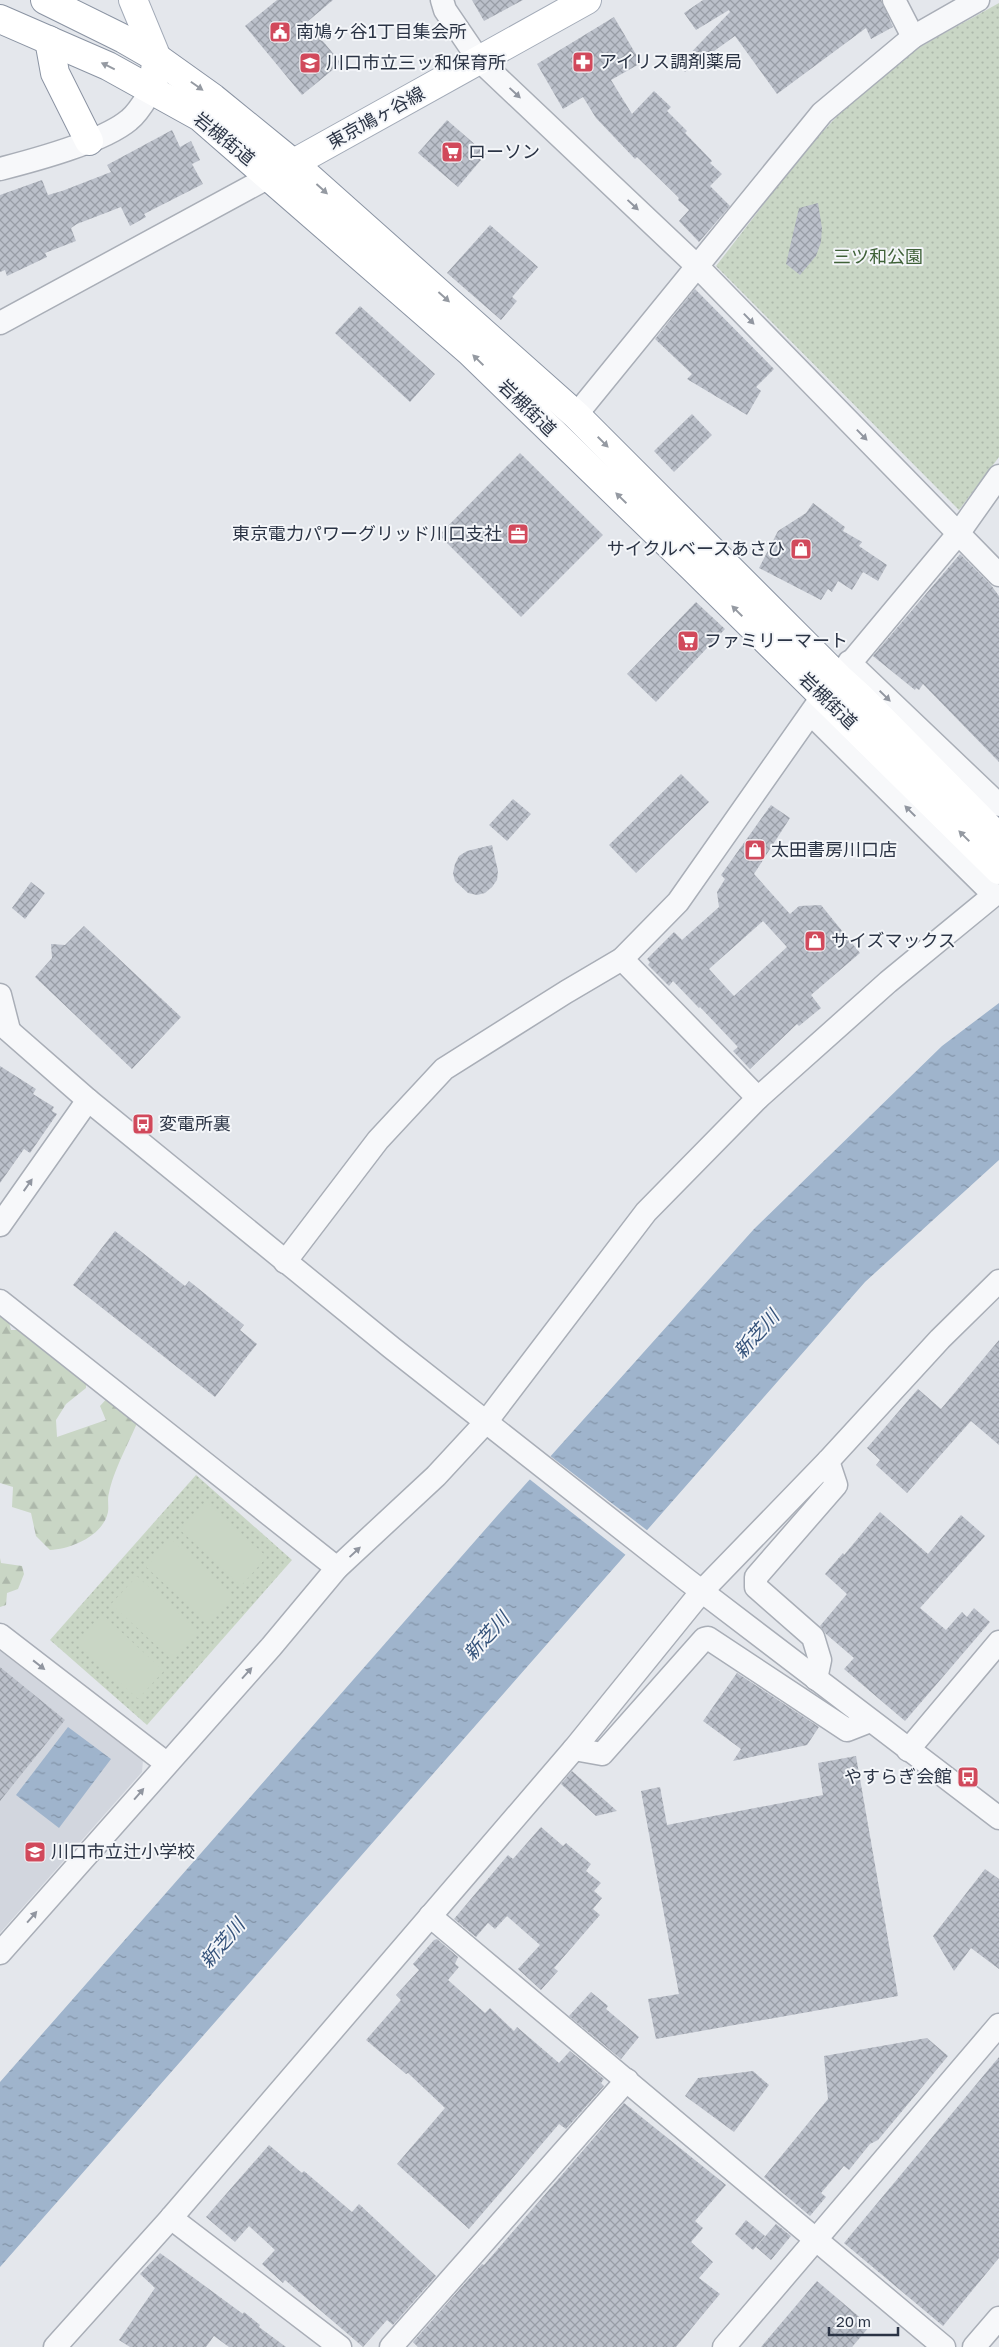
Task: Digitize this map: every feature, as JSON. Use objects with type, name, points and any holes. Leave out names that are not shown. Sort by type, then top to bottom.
[{"type":"main road","name":"岩槻街道","points":[[45,0],[124,39],[157,58],[213,98],[294,164],[576,415],[999,870]]},
{"type":"main road","points":[[132,0],[157,58],[152,89]]},
{"type":"main road","name":"東京鳩ヶ谷線","points":[[269,177],[587,0]]},
{"type":"main road","name":"岩槻街道","points":[[0,19],[108,66],[200,117],[470,352],[693,568],[830,687],[860,696],[999,838]]},
{"type":"main road","points":[[49,40],[55,73],[89,141]]},
{"type":"street","points":[[442,0],[445,10],[479,60],[698,266],[999,575]]},
{"type":"street","points":[[894,0],[913,38]]},
{"type":"street","points":[[576,415],[822,114],[913,38],[978,0]]},
{"type":"street","points":[[0,169],[89,141],[115,130],[130,119],[141,107],[152,89]]},
{"type":"street","points":[[0,323],[269,177]]},
{"type":"street","points":[[285,1262],[378,1140],[444,1069],[622,959],[678,902],[830,687],[958,534],[999,476]]},
{"type":"street","points":[[830,687],[999,805]]},
{"type":"street","points":[[0,1953],[270,1647],[337,1568],[492,1426],[646,1212],[758,1098],[888,982],[994,895],[830,687]]},
{"type":"street","points":[[622,959],[758,1098]]},
{"type":"street","points":[[0,995],[4,1026],[88,1100],[285,1262],[492,1426],[694,1585],[999,1818]]},
{"type":"street","points":[[0,1225],[88,1100]]},
{"type":"street","points":[[55,2347],[171,2218],[574,1749],[694,1585],[828,1461],[934,1346],[996,1289]]},
{"type":"street","points":[[0,1301],[337,1568]]},
{"type":"street","points":[[816,1679],[820,1660],[813,1637],[756,1587],[756,1577],[836,1485],[828,1461]]},
{"type":"street","points":[[0,1635],[166,1763]]},
{"type":"street","points":[[574,1749],[602,1754],[704,1639],[708,1638],[847,1730],[870,1721]]},
{"type":"street","points":[[908,1750],[999,1642]]},
{"type":"street","points":[[430,1916],[817,2238],[944,2347]]},
{"type":"street","points":[[724,2347],[999,2025]]},
{"type":"street","points":[[391,2347],[627,2080]]},
{"type":"street","points":[[171,2218],[340,2347]]},
{"type":"street","points":[[974,2347],[999,2318]]},
{"type":"shaded area","name":"川口市立辻小学校","points":[[0,1649],[143,1760],[142,1772],[0,1933]]},
{"type":"green space","name":"三ツ和公園","points":[[999,3],[999,457],[959,510],[716,266],[800,158],[846,107],[898,62],[947,31]]},
{"type":"green space","points":[[0,1311],[8,1318],[11,1330],[27,1330],[86,1377],[86,1388],[66,1404],[56,1420],[57,1437],[106,1420],[100,1406],[110,1395],[138,1421],[111,1485],[108,1495],[108,1512],[105,1520],[100,1528],[85,1540],[67,1547],[50,1550],[36,1536],[31,1513],[12,1507],[13,1487],[0,1483]]},
{"type":"green space","points":[[196,1475],[292,1560],[147,1725],[50,1640]]},
{"type":"green space","points":[[206,1501],[267,1557],[241,1586],[180,1530]]},
{"type":"green space","points":[[171,1539],[233,1595],[207,1623],[146,1567]]},
{"type":"green space","points":[[0,1558],[1,1563],[22,1566],[24,1574],[18,1589],[7,1593],[6,1605],[0,1607]]},
{"type":"green space","points":[[137,1576],[199,1632],[173,1661],[111,1604]]},
{"type":"green space","points":[[102,1614],[164,1671],[138,1699],[76,1643]]},
{"type":"water","name":"新芝川","points":[[999,1003],[999,1160],[865,1282],[0,2267],[0,2082],[497,1516],[754,1229],[942,1046]]},
{"type":"water","points":[[68,1727],[111,1759],[59,1828],[16,1795]]},
{"type":"pier","points":[[549,1455],[648,1531],[627,1556],[528,1478]]},
{"type":"building","points":[[277,0],[333,0],[307,22],[341,63],[302,95],[245,26]]},
{"type":"building","points":[[472,0],[523,0],[484,21]]},
{"type":"building","points":[[703,0],[881,0],[893,27],[871,39],[866,28],[777,94],[735,36],[685,72],[679,65],[730,12],[729,10],[696,30],[684,13]]},
{"type":"building","points":[[614,17],[641,63],[611,80],[632,114],[654,91],[671,107],[667,111],[687,131],[685,133],[712,161],[710,163],[722,174],[710,186],[730,206],[699,242],[679,221],[689,210],[678,200],[679,198],[637,157],[635,159],[596,118],[583,97],[563,109],[537,64]]},
{"type":"building","points":[[447,120],[486,154],[458,187],[418,153]]},
{"type":"building","points":[[172,130],[180,147],[191,141],[200,160],[192,164],[203,184],[144,214],[146,217],[130,226],[121,207],[77,224],[71,228],[76,241],[45,253],[47,257],[7,276],[5,270],[0,272],[0,195],[42,180],[48,195],[62,191],[111,172],[107,165]]},
{"type":"building","points":[[818,203],[822,228],[821,242],[816,256],[800,275],[786,264],[799,208]]},
{"type":"building","points":[[490,225],[538,267],[512,297],[517,301],[501,320],[447,273]]},
{"type":"building","points":[[695,289],[774,369],[756,387],[761,391],[747,415],[687,379],[692,374],[655,339]]},
{"type":"building","points":[[360,306],[435,374],[410,402],[335,333]]},
{"type":"building","points":[[692,414],[712,435],[674,472],[654,451]]},
{"type":"building","points":[[520,453],[603,535],[521,617],[439,535]]},
{"type":"building","points":[[813,503],[845,527],[843,531],[862,542],[859,546],[887,565],[878,581],[863,572],[852,590],[838,581],[832,592],[828,589],[821,600],[759,568],[778,531],[806,513]]},
{"type":"building","points":[[960,554],[991,585],[999,596],[999,762],[923,684],[919,690],[916,688],[915,690],[873,656]]},
{"type":"building","points":[[696,602],[725,629],[656,702],[627,674]]},
{"type":"building","points":[[681,774],[709,802],[636,873],[609,845]]},
{"type":"building","points":[[513,799],[531,814],[507,841],[489,825]]},
{"type":"building","points":[[771,805],[790,818],[754,874],[790,914],[799,906],[821,905],[860,953],[811,995],[821,1008],[799,1026],[797,1024],[750,1069],[733,1051],[738,1047],[673,981],[669,986],[648,965],[650,962],[647,959],[674,932],[682,940],[719,907],[717,892],[725,879],[721,875]],"holes":[[[763,921],[787,947],[734,996],[709,969]]]},
{"type":"building","points":[[492,845],[498,871],[497,880],[485,893],[477,895],[468,893],[455,881],[453,873],[459,856],[467,851]]},
{"type":"building","points":[[31,882],[45,893],[25,919],[12,908]]},
{"type":"building","points":[[84,926],[181,1017],[132,1069],[35,977],[52,958],[51,944],[65,945]]},
{"type":"building","points":[[0,1066],[36,1089],[33,1094],[54,1107],[52,1111],[57,1114],[30,1153],[24,1149],[0,1183]]},
{"type":"building","points":[[115,1231],[185,1286],[189,1281],[244,1325],[240,1330],[257,1344],[215,1397],[73,1285]]},
{"type":"building","points":[[999,1340],[999,1445],[971,1421],[907,1493],[876,1465],[880,1460],[867,1448],[918,1389],[941,1409]]},
{"type":"building","points":[[880,1512],[928,1554],[961,1515],[985,1536],[920,1608],[946,1630],[962,1612],[967,1617],[974,1608],[990,1622],[905,1721],[844,1669],[854,1658],[826,1634],[820,1626],[847,1594],[825,1574],[843,1553],[844,1555]]},
{"type":"building","points":[[0,1667],[65,1720],[0,1801]]},
{"type":"building","points":[[737,1673],[819,1727],[807,1745],[733,1761],[741,1749],[703,1721]]},
{"type":"building","points":[[856,1756],[898,1996],[656,2039],[648,1999],[679,1994],[641,1791],[660,1787],[667,1825],[823,1795],[818,1763]]},
{"type":"building","points":[[572,1771],[617,1811],[596,1816],[561,1784]]},
{"type":"building","points":[[541,1827],[563,1846],[566,1843],[591,1864],[586,1871],[601,1883],[594,1891],[602,1898],[593,1909],[600,1915],[554,1968],[558,1971],[541,1990],[518,1969],[540,1945],[507,1916],[495,1929],[488,1923],[476,1937],[454,1919],[508,1855],[513,1859]]},
{"type":"building","points":[[985,1869],[999,1879],[999,1969],[971,1948],[954,1971],[933,1936]]},
{"type":"building","points":[[437,1939],[458,1957],[455,1964],[459,1967],[448,1980],[485,2013],[490,2008],[514,2031],[517,2027],[559,2063],[570,2051],[604,2079],[601,2083],[604,2086],[566,2129],[559,2124],[469,2229],[397,2164],[445,2108],[408,2073],[406,2074],[366,2040],[401,2000],[396,1995],[419,1970],[413,1964]]},
{"type":"building","points":[[591,1992],[608,2006],[606,2009],[639,2037],[621,2059],[569,2016]]},
{"type":"building","points":[[927,2038],[948,2056],[878,2140],[870,2144],[849,2170],[844,2166],[821,2193],[826,2197],[810,2216],[764,2177],[828,2099],[824,2056]]},
{"type":"building","points":[[999,2057],[999,2258],[943,2326],[844,2243]]},
{"type":"building","points":[[753,2071],[769,2085],[734,2132],[685,2096],[698,2078]]},
{"type":"building","points":[[624,2103],[726,2185],[695,2221],[703,2228],[691,2242],[713,2262],[699,2278],[720,2294],[676,2347],[418,2347],[413,2342],[482,2264],[484,2265]]},
{"type":"building","points":[[269,2145],[302,2173],[304,2171],[352,2212],[359,2204],[436,2276],[393,2325],[387,2320],[363,2347],[285,2280],[283,2283],[262,2264],[275,2250],[249,2226],[235,2242],[206,2217]]},
{"type":"building","points":[[746,2220],[765,2236],[753,2250],[735,2234]]},
{"type":"building","points":[[776,2224],[791,2236],[771,2260],[756,2247]]},
{"type":"building","points":[[160,2253],[243,2314],[244,2312],[260,2325],[259,2327],[286,2347],[229,2347],[214,2336],[206,2347],[130,2347],[119,2340],[155,2288],[140,2274]]},
{"type":"building","points":[[817,2281],[870,2326],[852,2347],[761,2347]]},
{"type":"place","name":"南鳩ヶ谷1丁目集会所","points":[[280,32]]},
{"type":"place","name":"アイリス調剤薬局","points":[[583,62]]},
{"type":"place","name":"川口市立三ッ和保育所","points":[[310,63]]},
{"type":"place","name":"ローソン","points":[[452,152]]},
{"type":"place","name":"東京電力パワーグリッド川口支社","points":[[518,534]]},
{"type":"place","name":"サイクルベースあさひ","points":[[801,549]]},
{"type":"place","name":"ファミリーマート","points":[[688,641]]},
{"type":"place","name":"太田書房川口店","points":[[755,850]]},
{"type":"place","name":"サイズマックス","points":[[815,941]]},
{"type":"place","name":"変電所裏","points":[[143,1124]]},
{"type":"place","name":"やすらぎ会館","points":[[968,1777]]},
{"type":"place","name":"川口市立辻小学校","points":[[35,1852]]}]
